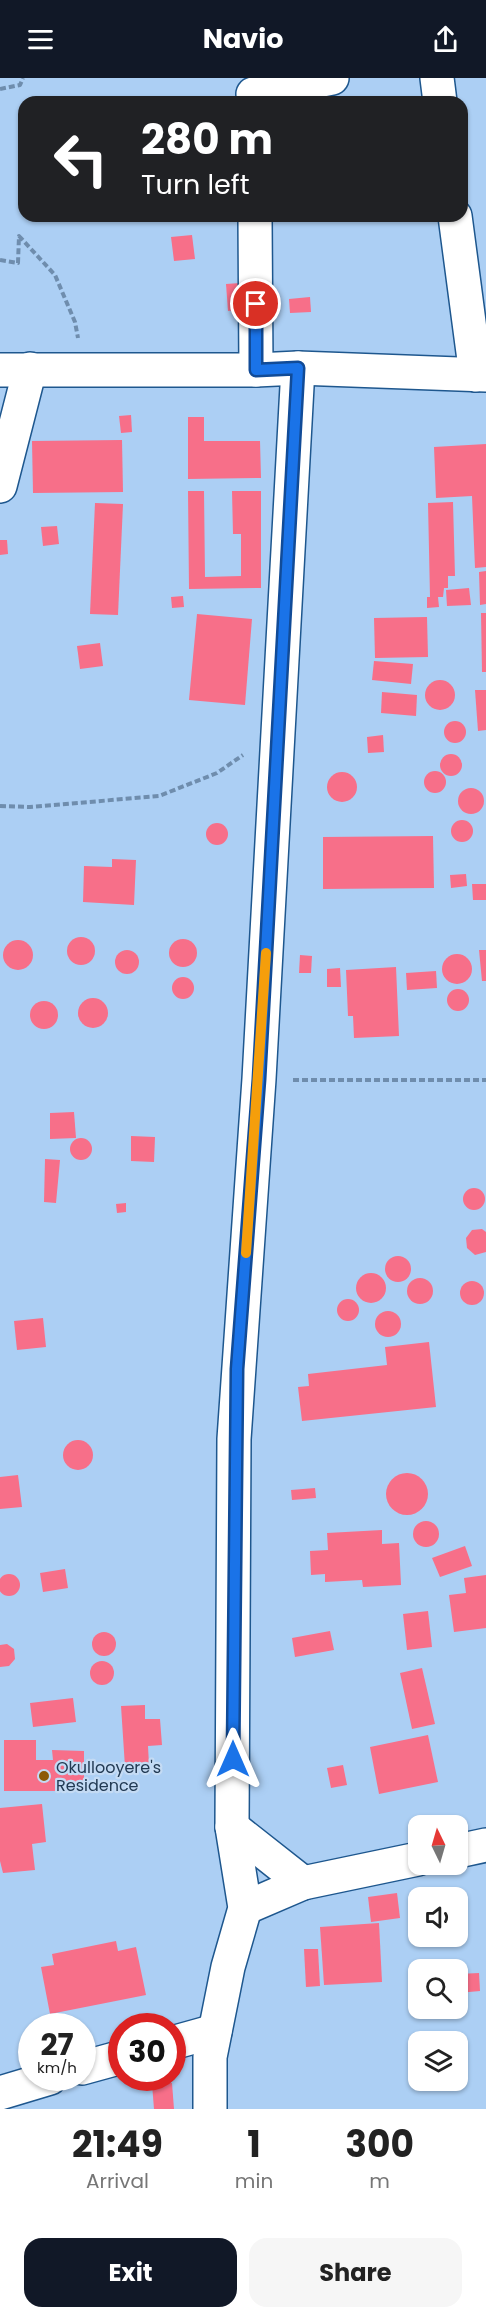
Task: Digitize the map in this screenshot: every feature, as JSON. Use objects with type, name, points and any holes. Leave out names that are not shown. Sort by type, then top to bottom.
[{"type":"street","points":[[252,91],[332,78]]},
{"type":"street","points":[[437,78],[439,96]]},
{"type":"street","points":[[255,222],[256,370]]},
{"type":"street","points":[[0,486],[15,369],[256,370],[298,368],[481,375],[456,222]]},
{"type":"street","points":[[210,2109],[210,2057],[228,1967],[245,1908],[232,1827],[234,1438],[259,1079],[298,368]]},
{"type":"street","points":[[232,1827],[303,1883]]},
{"type":"street","points":[[468,1849],[486,1845]]},
{"type":"street","points":[[245,1908],[303,1883],[408,1861]]},
{"type":"street","points":[[186,2039],[215,2031]]},
{"type":"street","points":[[0,2093],[18,2088]]},
{"type":"path","points":[[0,89],[20,85],[23,78]]},
{"type":"path","points":[[0,260],[18,263],[19,236],[56,275],[75,322],[84,368]]},
{"type":"path","points":[[0,806],[30,807],[159,796],[217,773],[278,730]]},
{"type":"path","points":[[259,1079],[486,1080]]},
{"type":"building","points":[[192,235],[195,259],[174,261],[171,237]]},
{"type":"building","points":[[240,283],[242,309],[228,311],[226,284]]},
{"type":"building","points":[[310,297],[311,312],[290,313],[289,299]]},
{"type":"building","points":[[131,415],[132,432],[121,433],[119,416]]},
{"type":"building","points":[[188,417],[204,417],[204,441],[260,441],[261,478],[188,479]]},
{"type":"building","points":[[122,440],[123,492],[33,493],[32,441]]},
{"type":"building","points":[[486,444],[486,567],[475,568],[472,496],[436,498],[434,447]]},
{"type":"building","points":[[188,491],[204,491],[205,577],[241,576],[241,534],[233,534],[232,491],[261,491],[261,588],[189,589]]},
{"type":"building","points":[[453,502],[455,576],[448,576],[448,588],[444,588],[443,597],[438,597],[439,607],[427,608],[427,597],[430,597],[428,503]]},
{"type":"building","points":[[95,503],[123,504],[118,615],[90,614]]},
{"type":"building","points":[[57,526],[59,544],[43,546],[41,527]]},
{"type":"building","points":[[0,540],[7,540],[8,554],[0,555]]},
{"type":"building","points":[[486,571],[486,604],[480,605],[479,572]]},
{"type":"building","points":[[469,588],[471,605],[447,606],[446,590]]},
{"type":"building","points":[[183,596],[184,607],[172,608],[171,597]]},
{"type":"building","points":[[481,613],[486,613],[486,672],[482,672]]},
{"type":"building","points":[[197,614],[252,619],[245,705],[189,700]]},
{"type":"building","points":[[427,617],[428,657],[375,658],[374,618]]},
{"type":"building","points":[[100,643],[103,666],[80,669],[77,646]]},
{"type":"building","points":[[374,661],[413,664],[411,684],[372,680]]},
{"type":"building","points":[[440,680],[451,684],[455,695],[451,706],[440,710],[429,706],[425,695],[429,684]]},
{"type":"building","points":[[475,690],[486,690],[486,730],[478,731]]},
{"type":"building","points":[[382,692],[417,695],[416,716],[381,713]]},
{"type":"building","points":[[455,721],[463,724],[466,732],[463,740],[455,743],[447,740],[444,732],[447,724]]},
{"type":"building","points":[[383,735],[384,752],[368,753],[367,737]]},
{"type":"building","points":[[451,754],[459,757],[462,765],[459,773],[451,776],[443,773],[440,765],[443,757]]},
{"type":"building","points":[[435,771],[443,774],[446,782],[443,790],[435,793],[427,790],[424,782],[427,774]]},
{"type":"building","points":[[342,772],[353,776],[357,787],[353,798],[342,802],[331,798],[327,787],[331,776]]},
{"type":"building","points":[[471,788],[480,792],[484,801],[480,810],[471,814],[462,810],[458,801],[462,792]]},
{"type":"building","points":[[462,820],[470,823],[473,831],[470,839],[462,842],[454,839],[451,831],[454,823]]},
{"type":"building","points":[[213,823],[221,823],[228,830],[228,838],[221,845],[213,845],[206,838],[206,830]]},
{"type":"building","points":[[433,836],[434,888],[323,889],[323,837]]},
{"type":"building","points":[[112,859],[136,860],[134,905],[83,902],[84,866],[112,867]]},
{"type":"building","points":[[466,874],[467,886],[451,888],[450,875]]},
{"type":"building","points":[[472,884],[486,884],[486,900],[473,900]]},
{"type":"building","points":[[81,937],[91,941],[95,951],[91,961],[81,965],[71,961],[67,951],[71,941]]},
{"type":"building","points":[[183,939],[193,943],[197,953],[193,963],[183,967],[173,963],[169,953],[173,943]]},
{"type":"building","points":[[18,940],[28,945],[33,955],[28,965],[18,970],[8,965],[3,955],[8,945]]},
{"type":"building","points":[[127,950],[135,954],[139,962],[135,970],[127,974],[119,970],[115,962],[119,954]]},
{"type":"building","points":[[479,950],[486,950],[486,981],[482,981]]},
{"type":"building","points":[[457,954],[468,958],[472,969],[468,980],[457,984],[446,980],[442,969],[446,958]]},
{"type":"building","points":[[300,955],[312,956],[311,973],[299,973]]},
{"type":"building","points":[[396,967],[399,1036],[354,1038],[353,1016],[348,1016],[346,970]]},
{"type":"building","points":[[340,968],[341,987],[327,987],[327,969]]},
{"type":"building","points":[[436,971],[437,988],[407,990],[406,973]]},
{"type":"building","points":[[179,977],[187,977],[194,984],[194,992],[187,999],[179,999],[172,992],[172,984]]},
{"type":"building","points":[[458,989],[466,992],[469,1000],[466,1008],[458,1011],[450,1008],[447,1000],[450,992]]},
{"type":"building","points":[[93,998],[103,1003],[108,1013],[103,1023],[93,1028],[83,1023],[78,1013],[83,1003]]},
{"type":"building","points":[[44,1001],[54,1005],[58,1015],[54,1025],[44,1029],[34,1025],[30,1015],[34,1005]]},
{"type":"building","points":[[74,1112],[76,1138],[50,1139],[50,1113]]},
{"type":"building","points":[[131,1136],[155,1137],[154,1162],[131,1161]]},
{"type":"building","points":[[77,1138],[85,1138],[92,1145],[92,1153],[85,1160],[77,1160],[70,1153],[70,1145]]},
{"type":"building","points":[[45,1159],[60,1160],[56,1203],[44,1202]]},
{"type":"building","points":[[474,1188],[482,1191],[485,1199],[482,1207],[474,1210],[466,1207],[463,1199],[466,1191]]},
{"type":"building","points":[[126,1203],[126,1212],[117,1213],[116,1204]]},
{"type":"building","points":[[482,1229],[486,1232],[486,1252],[475,1255],[467,1248],[466,1238],[472,1230]]},
{"type":"building","points":[[398,1256],[407,1260],[411,1269],[407,1278],[398,1282],[389,1278],[385,1269],[389,1260]]},
{"type":"building","points":[[371,1273],[382,1277],[386,1288],[382,1299],[371,1303],[360,1299],[356,1288],[360,1277]]},
{"type":"building","points":[[420,1278],[429,1282],[433,1291],[429,1300],[420,1304],[411,1300],[407,1291],[411,1282]]},
{"type":"building","points":[[472,1281],[477,1282],[483,1288],[483,1298],[477,1304],[472,1305],[467,1304],[461,1298],[460,1293],[461,1288],[467,1282]]},
{"type":"building","points":[[348,1299],[356,1302],[359,1310],[356,1318],[348,1321],[340,1318],[337,1310],[340,1302]]},
{"type":"building","points":[[388,1311],[397,1315],[401,1324],[397,1333],[388,1337],[379,1333],[375,1324],[379,1315]]},
{"type":"building","points":[[43,1318],[46,1347],[17,1350],[14,1321]]},
{"type":"building","points":[[429,1342],[436,1407],[302,1421],[298,1387],[309,1386],[308,1374],[387,1365],[385,1347]]},
{"type":"building","points":[[78,1440],[84,1441],[92,1449],[92,1461],[84,1469],[78,1470],[72,1469],[64,1461],[63,1455],[64,1449],[72,1441]]},
{"type":"building","points":[[407,1473],[415,1474],[422,1479],[427,1486],[427,1502],[422,1509],[415,1514],[407,1515],[399,1514],[392,1509],[387,1502],[386,1494],[387,1486],[392,1479],[399,1474]]},
{"type":"building","points":[[18,1475],[22,1507],[0,1509],[0,1477]]},
{"type":"building","points":[[315,1488],[316,1498],[292,1500],[291,1490]]},
{"type":"building","points":[[426,1521],[435,1525],[439,1534],[435,1543],[426,1547],[417,1543],[413,1534],[417,1525]]},
{"type":"building","points":[[382,1530],[382,1544],[399,1543],[401,1585],[363,1587],[362,1580],[325,1582],[325,1574],[311,1575],[310,1551],[328,1550],[327,1533]]},
{"type":"building","points":[[465,1546],[472,1566],[440,1577],[432,1558]]},
{"type":"building","points":[[65,1569],[68,1588],[43,1592],[40,1573]]},
{"type":"building","points":[[9,1574],[17,1577],[19,1581],[17,1593],[9,1596],[1,1593],[-1,1581],[1,1577]]},
{"type":"building","points":[[486,1575],[486,1628],[454,1632],[449,1595],[466,1593],[464,1578]]},
{"type":"building","points":[[428,1611],[432,1647],[407,1650],[403,1614]]},
{"type":"building","points":[[330,1631],[334,1650],[295,1657],[292,1638]]},
{"type":"building","points":[[104,1632],[112,1636],[116,1644],[112,1652],[104,1656],[96,1652],[92,1644],[96,1636]]},
{"type":"building","points":[[7,1644],[14,1649],[15,1659],[9,1666],[0,1667],[0,1645]]},
{"type":"building","points":[[102,1661],[110,1665],[114,1673],[110,1681],[102,1685],[94,1681],[90,1673],[94,1665]]},
{"type":"building","points":[[422,1668],[435,1724],[412,1729],[400,1673]]},
{"type":"building","points":[[73,1698],[76,1722],[33,1727],[30,1703]]},
{"type":"building","points":[[145,1705],[145,1719],[160,1719],[162,1745],[148,1746],[149,1765],[125,1767],[121,1706]]},
{"type":"building","points":[[428,1735],[438,1782],[379,1794],[370,1747]]},
{"type":"building","name":"Okullooyere's Residence","points":[[4,1740],[36,1740],[36,1760],[53,1760],[52,1750],[84,1751],[84,1791],[4,1791]]},
{"type":"building","points":[[343,1765],[347,1785],[331,1788],[327,1768]]},
{"type":"building","points":[[42,1804],[46,1842],[32,1844],[35,1870],[3,1873],[0,1861],[0,1808]]},
{"type":"building","points":[[397,1893],[400,1918],[371,1922],[368,1897]]},
{"type":"building","points":[[379,1923],[382,1982],[324,1985],[320,1927]]},
{"type":"building","points":[[116,1941],[118,1951],[136,1947],[146,1995],[50,2013],[41,1967],[54,1965],[52,1954]]},
{"type":"building","points":[[304,1949],[318,1949],[320,1986],[306,1987]]},
{"type":"building","points":[[479,1973],[480,1991],[468,1992],[468,1974]]},
{"type":"building","points":[[153,2091],[173,2091],[174,2109],[154,2109]]},
{"type":"slow traffic","points":[[246,1253],[266,953]]},
{"type":"place","name":"Okullooyere's Residence","points":[[44,1776]]},
{"type":"route","points":[[233,1759],[234,1438],[237,1369],[259,1079],[298,368],[256,370],[256,304]]}]
